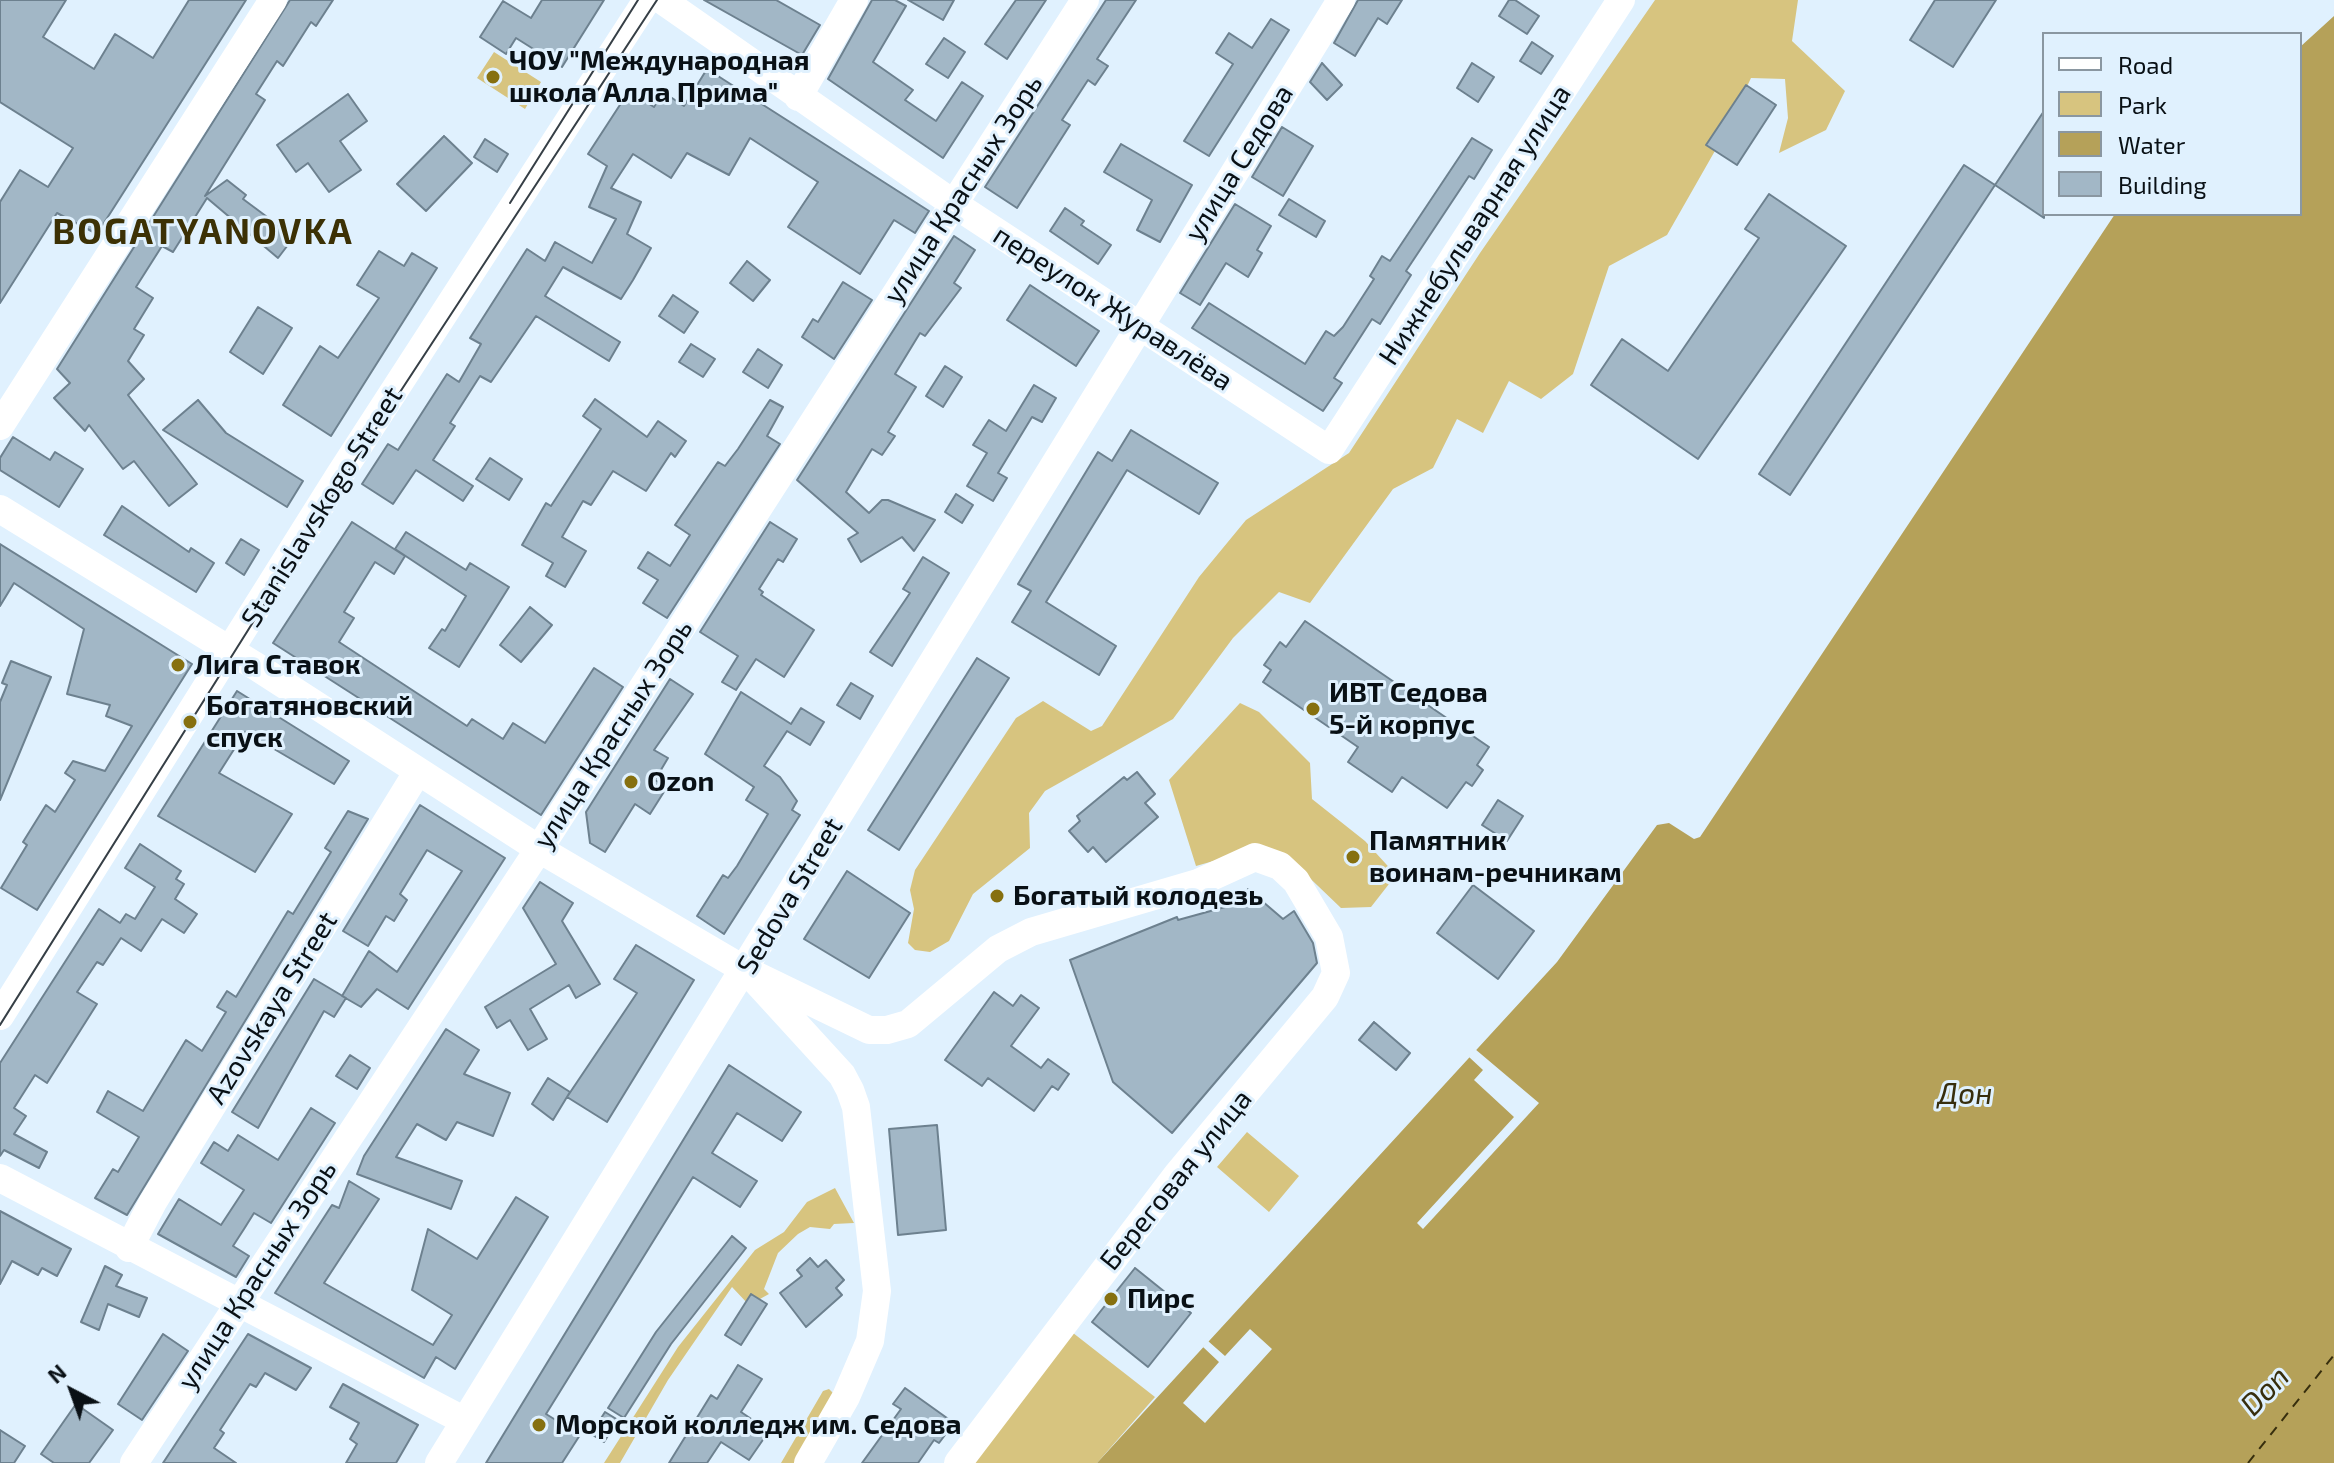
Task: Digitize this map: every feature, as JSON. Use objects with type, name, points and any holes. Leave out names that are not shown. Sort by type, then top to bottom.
[{"type":"street","points":[[0,426],[273,0]]},
{"type":"street","name":"Stanislavskogo Street","points":[[0,1016],[344,469],[647,0]]},
{"type":"street","name":"переулок Журавлёва","points":[[662,0],[954,204],[1329,450]]},
{"type":"street","points":[[798,97],[854,0]]},
{"type":"street","name":"улица Красных Зорь","points":[[134,1463],[236,1304],[539,849],[1085,0]]},
{"type":"street","name":"улица Седова","points":[[1138,326],[1341,0]]},
{"type":"street","name":"Нижнебульварная улица","points":[[1329,450],[1621,0]]},
{"type":"street","name":"Sedova Street","points":[[439,1463],[745,970],[1138,326]]},
{"type":"street","points":[[0,509],[232,651],[539,849],[745,970],[842,1075],[856,1107],[878,1305],[870,1341],[846,1397],[808,1463]]},
{"type":"street","name":"Azovskaya Street","points":[[129,1248],[153,1202],[418,771]]},
{"type":"street","name":"Береговая улица","points":[[745,970],[853,1025],[887,1030],[908,1024],[998,949],[1031,932],[1198,883],[1255,857],[1280,866],[1304,893],[1329,937],[1336,973],[1325,997],[1177,1175],[958,1463]]},
{"type":"street","points":[[0,1178],[465,1421]]},
{"type":"green space","points":[[1655,0],[1798,0],[1792,41],[1845,91],[1826,130],[1779,153],[1788,118],[1785,79],[1751,78],[1724,135],[1667,235],[1609,266],[1573,374],[1541,399],[1509,381],[1483,433],[1457,419],[1433,468],[1393,489],[1310,603],[1279,592],[1233,638],[1173,719],[1045,791],[1029,813],[1030,848],[973,894],[949,941],[930,952],[915,950],[908,943],[914,909],[910,890],[915,870],[1016,718],[1043,701],[1091,731],[1102,726],[1199,577],[1246,520],[1349,453],[1480,253]]},
{"type":"green space","points":[[494,52],[541,82],[525,109],[477,78]]},
{"type":"green space","points":[[1240,703],[1259,712],[1310,763],[1312,799],[1365,841],[1396,875],[1371,907],[1341,908],[1294,863],[1238,854],[1196,866],[1169,780]]},
{"type":"green space","points":[[1247,1132],[1299,1176],[1269,1212],[1217,1167]]},
{"type":"green space","points":[[835,1188],[854,1223],[834,1224],[830,1229],[810,1227],[798,1234],[778,1253],[764,1289],[769,1294],[749,1305],[732,1287],[668,1380],[620,1463],[604,1463],[678,1347],[755,1250],[784,1232],[807,1202]]},
{"type":"green space","points":[[1068,1329],[1155,1397],[1097,1463],[971,1463]]},
{"type":"green space","points":[[829,1389],[837,1397],[799,1463],[781,1463],[823,1391]]},
{"type":"water","name":"Дон","points":[[2334,16],[2334,1463],[1097,1463],[1557,962],[1657,825],[1669,823],[1694,839],[1700,837],[2114,216],[2302,216],[2302,45]]},
{"type":"pier","points":[[1475,1049],[1539,1103],[1423,1229],[1417,1223],[1514,1117],[1474,1080],[1483,1070],[1469,1057]]},
{"type":"pier","points":[[1250,1329],[1272,1349],[1205,1423],[1183,1403],[1219,1362],[1203,1347],[1208,1341],[1225,1356]]},
{"type":"building","points":[[0,0],[66,0],[43,37],[94,69],[115,34],[153,58],[189,0],[246,0],[97,234],[57,213],[0,303],[0,202],[20,170],[48,187],[73,148],[0,102]]},
{"type":"building","points":[[290,0],[333,0],[316,26],[311,22],[283,66],[277,61],[256,94],[265,100],[205,196],[227,180],[246,195],[243,199],[294,237],[278,258],[207,198],[173,252],[162,246],[136,287],[153,298],[134,329],[144,335],[128,361],[144,379],[128,395],[197,484],[169,506],[134,461],[123,469],[89,425],[85,431],[54,398],[70,383],[57,369]]},
{"type":"building","points":[[542,0],[604,0],[562,67],[516,38],[506,54],[480,37],[503,1],[531,18]]},
{"type":"building","points":[[704,0],[776,0],[820,25],[802,55]]},
{"type":"building","points":[[872,0],[895,0],[906,6],[873,62],[913,90],[905,100],[936,121],[962,82],[983,96],[943,158],[828,79]]},
{"type":"building","points":[[908,0],[954,0],[943,20]]},
{"type":"building","points":[[1016,0],[1046,0],[1007,59],[985,44]]},
{"type":"building","points":[[1106,0],[1136,0],[1097,59],[1108,66],[1095,85],[1088,80],[1062,120],[1070,125],[1017,208],[985,187]]},
{"type":"building","points":[[1358,0],[1402,0],[1387,24],[1378,18],[1355,56],[1334,43]]},
{"type":"building","points":[[1509,0],[1515,0],[1539,16],[1527,34],[1499,16]]},
{"type":"building","points":[[1935,0],[1996,0],[1953,67],[1910,40]]},
{"type":"building","points":[[1271,19],[1289,30],[1209,156],[1184,141],[1233,64],[1216,53],[1229,33],[1252,48]]},
{"type":"building","points":[[944,38],[965,52],[948,78],[926,64]]},
{"type":"building","points":[[1532,42],[1553,56],[1541,74],[1520,61]]},
{"type":"building","points":[[1322,63],[1342,85],[1327,100],[1310,82]]},
{"type":"building","points":[[1472,63],[1494,77],[1478,102],[1457,88]]},
{"type":"building","points":[[707,69],[929,211],[915,233],[894,220],[860,274],[788,227],[818,182],[750,138],[729,175],[687,153],[671,178],[633,154],[611,188],[641,202],[627,234],[651,248],[633,280],[621,299],[563,267],[545,296],[620,342],[609,361],[536,316],[491,382],[480,376],[450,423],[455,426],[433,460],[473,486],[463,501],[416,470],[393,504],[362,484],[388,444],[398,450],[447,374],[459,382],[481,344],[470,338],[527,249],[545,261],[555,242],[592,263],[616,219],[589,207],[607,166],[588,154],[629,91],[654,107],[663,92],[684,106]]},
{"type":"building","points":[[1746,85],[1776,105],[1737,165],[1706,145]]},
{"type":"building","points":[[348,94],[367,121],[340,141],[361,170],[329,192],[308,163],[296,172],[277,145]]},
{"type":"building","points":[[2042,114],[2044,218],[1995,185]]},
{"type":"building","points":[[1282,127],[1313,146],[1283,196],[1252,177]]},
{"type":"building","points":[[444,136],[472,163],[426,211],[397,184]]},
{"type":"building","points":[[1472,138],[1492,150],[1474,179],[1469,176],[1406,271],[1411,275],[1380,324],[1372,319],[1334,378],[1342,383],[1323,411],[1192,328],[1209,303],[1305,364],[1326,331],[1334,336],[1343,327],[1374,279],[1370,276],[1382,256],[1390,261]]},
{"type":"building","points":[[485,139],[508,154],[497,172],[474,157]]},
{"type":"building","points":[[1121,144],[1192,185],[1160,242],[1137,230],[1152,200],[1104,172]]},
{"type":"building","points":[[1964,165],[1995,185],[1790,495],[1759,474]]},
{"type":"building","points":[[1769,194],[1846,246],[1698,459],[1591,385],[1622,339],[1668,371],[1759,238],[1745,229]]},
{"type":"building","points":[[1289,199],[1325,221],[1316,237],[1279,215]]},
{"type":"building","points":[[1235,204],[1271,226],[1257,250],[1262,253],[1248,277],[1226,263],[1200,305],[1180,293]]},
{"type":"building","points":[[1065,208],[1084,221],[1081,225],[1111,245],[1098,264],[1050,231]]},
{"type":"building","points":[[954,236],[975,250],[954,283],[961,288],[925,336],[920,333],[895,374],[916,387],[888,432],[895,436],[882,455],[872,449],[846,492],[869,513],[882,500],[888,500],[935,520],[914,551],[902,537],[861,562],[848,539],[858,533],[797,480]]},
{"type":"building","points":[[379,251],[404,266],[412,253],[437,268],[331,436],[283,405],[320,346],[338,358],[379,298],[357,285]]},
{"type":"building","points":[[747,261],[770,280],[753,301],[730,283]]},
{"type":"building","points":[[843,282],[872,300],[834,359],[802,337],[813,319],[818,322]]},
{"type":"building","points":[[1030,285],[1099,331],[1076,366],[1007,320]]},
{"type":"building","points":[[673,295],[698,312],[684,333],[659,316]]},
{"type":"building","points":[[258,307],[292,328],[263,374],[230,352]]},
{"type":"building","points":[[691,344],[715,359],[703,377],[679,362]]},
{"type":"building","points":[[758,349],[782,365],[768,388],[743,372]]},
{"type":"building","points":[[945,366],[962,377],[943,407],[926,396]]},
{"type":"building","points":[[1034,385],[1056,398],[1042,422],[1032,417],[998,473],[1007,478],[993,501],[967,486],[987,453],[973,445],[989,420],[1006,431]]},
{"type":"building","points":[[595,399],[647,437],[658,421],[686,441],[675,457],[671,453],[646,491],[613,471],[591,505],[583,501],[562,537],[586,551],[565,587],[546,576],[553,563],[522,545],[546,503],[551,506],[601,429],[583,416]]},
{"type":"building","points":[[198,400],[226,433],[303,481],[287,507],[163,430]]},
{"type":"building","points":[[770,400],[783,407],[767,436],[780,444],[667,618],[643,603],[658,580],[638,568],[648,552],[670,566],[690,535],[675,525],[718,462],[725,466],[738,449]]},
{"type":"building","points":[[1131,430],[1218,483],[1199,514],[1127,470],[1046,602],[1116,646],[1099,675],[1012,622],[1031,591],[1018,584],[1098,452],[1112,461]]},
{"type":"building","points":[[13,437],[50,460],[55,452],[83,469],[59,507],[0,470],[0,458]]},
{"type":"building","points":[[490,458],[522,479],[509,500],[476,479]]},
{"type":"building","points":[[956,494],[973,505],[962,523],[945,512]]},
{"type":"building","points":[[122,506],[189,552],[191,548],[214,563],[196,592],[104,535]]},
{"type":"building","points":[[352,522],[405,556],[394,574],[375,562],[344,612],[354,618],[339,642],[467,726],[472,719],[503,739],[513,723],[545,743],[594,668],[623,687],[541,815],[273,643]]},
{"type":"building","points":[[770,522],[797,539],[783,562],[778,559],[759,589],[763,592],[761,595],[814,630],[784,677],[756,659],[736,690],[722,682],[738,656],[700,632]]},
{"type":"building","points":[[406,532],[466,570],[470,563],[509,587],[459,667],[429,648],[442,629],[445,631],[466,596],[395,549]]},
{"type":"building","points":[[241,539],[259,550],[244,575],[226,563]]},
{"type":"building","points":[[0,544],[192,664],[37,910],[1,888],[27,845],[23,842],[46,805],[55,812],[75,780],[65,773],[73,761],[105,771],[132,726],[106,716],[110,705],[67,694],[84,629],[14,583],[0,606]]},
{"type":"building","points":[[923,557],[949,573],[892,666],[870,652],[910,593],[903,589]]},
{"type":"building","points":[[530,607],[552,625],[521,662],[500,645]]},
{"type":"building","points":[[1305,621],[1489,747],[1477,765],[1483,770],[1472,786],[1466,782],[1447,808],[1402,777],[1392,792],[1348,762],[1358,747],[1263,682],[1271,670],[1264,665],[1280,642],[1286,647]]},
{"type":"building","points":[[977,658],[1009,678],[899,850],[868,830]]},
{"type":"building","points":[[11,661],[51,677],[0,800],[0,702],[7,685],[2,683]]},
{"type":"building","points":[[670,679],[693,694],[654,750],[668,758],[655,780],[667,787],[650,814],[635,804],[605,852],[590,843],[586,812]]},
{"type":"building","points":[[851,683],[873,696],[860,719],[837,705]]},
{"type":"building","points":[[237,691],[349,761],[334,784],[245,732],[219,773],[292,814],[255,872],[158,816]]},
{"type":"building","points":[[741,692],[791,724],[801,708],[824,722],[810,745],[787,731],[764,766],[780,777],[797,801],[792,810],[800,815],[724,934],[697,916],[723,875],[728,878],[737,866],[768,814],[746,800],[754,787],[705,754]]},
{"type":"building","points":[[1137,772],[1155,794],[1145,803],[1158,817],[1106,862],[1093,847],[1088,852],[1069,831],[1080,821],[1077,816],[1124,777],[1127,780]]},
{"type":"building","points":[[1498,800],[1523,816],[1507,841],[1482,825]]},
{"type":"building","points":[[420,805],[505,858],[408,1009],[377,989],[361,1007],[342,996],[369,951],[397,972],[462,871],[427,850],[400,894],[407,900],[394,921],[386,916],[368,946],[343,931]]},
{"type":"building","points":[[348,811],[368,819],[127,1215],[95,1198],[113,1169],[118,1172],[139,1137],[97,1112],[108,1091],[143,1111],[186,1040],[202,1051],[226,1012],[217,1007],[227,991],[236,997],[288,911],[293,914],[331,852],[325,848]]},
{"type":"building","points":[[140,844],[181,871],[176,879],[184,884],[175,899],[197,914],[184,933],[162,919],[141,951],[121,938],[103,965],[97,962],[77,992],[97,1004],[47,1083],[35,1075],[14,1108],[26,1116],[14,1134],[47,1152],[39,1168],[4,1150],[0,1156],[0,1063],[99,909],[120,923],[126,914],[135,919],[155,887],[125,868]]},
{"type":"building","points":[[847,871],[910,913],[869,978],[804,939]]},
{"type":"building","points":[[540,882],[573,903],[562,921],[600,984],[576,998],[569,985],[530,1009],[547,1039],[528,1050],[510,1020],[497,1028],[485,1007],[556,964],[523,908]]},
{"type":"building","points":[[1473,885],[1534,931],[1498,979],[1437,933]]},
{"type":"building","points":[[1248,889],[1283,919],[1294,911],[1313,943],[1317,963],[1172,1133],[1113,1082],[1070,960],[1177,917],[1178,920],[1236,904]]},
{"type":"building","points":[[636,945],[694,980],[607,1122],[567,1097],[637,993],[614,979]]},
{"type":"building","points":[[314,979],[346,998],[334,1017],[324,1011],[258,1128],[232,1112]]},
{"type":"building","points":[[994,992],[1013,1006],[1021,995],[1039,1008],[1011,1046],[1041,1068],[1048,1059],[1069,1074],[1058,1090],[1052,1086],[1034,1111],[988,1078],[982,1086],[945,1060]]},
{"type":"building","points":[[1374,1022],[1410,1053],[1396,1070],[1359,1040]]},
{"type":"building","points":[[446,1029],[479,1050],[464,1074],[510,1093],[493,1136],[457,1122],[446,1140],[417,1124],[396,1157],[462,1181],[451,1209],[357,1174],[364,1156]]},
{"type":"building","points":[[350,1055],[370,1068],[357,1089],[336,1076]]},
{"type":"building","points":[[729,1065],[801,1112],[782,1141],[737,1113],[712,1153],[757,1181],[740,1207],[693,1177],[546,1414],[580,1435],[562,1463],[486,1463]]},
{"type":"building","points":[[548,1078],[570,1092],[553,1120],[532,1104]]},
{"type":"building","points":[[311,1108],[335,1123],[271,1223],[254,1213],[233,1246],[249,1256],[236,1277],[158,1234],[179,1199],[221,1225],[244,1190],[201,1163],[214,1142],[228,1151],[238,1135],[278,1160]]},
{"type":"building","points":[[937,1125],[946,1230],[898,1235],[889,1129]]},
{"type":"building","points":[[349,1181],[379,1199],[324,1283],[433,1345],[452,1315],[412,1290],[428,1229],[477,1259],[516,1197],[548,1217],[455,1369],[436,1357],[424,1378],[275,1293],[332,1205],[339,1208]]},
{"type":"building","points":[[0,1211],[71,1249],[57,1276],[42,1268],[38,1275],[12,1261],[0,1284]]},
{"type":"building","points":[[732,1236],[746,1248],[671,1344],[624,1418],[608,1408],[656,1332]]},
{"type":"building","points":[[810,1258],[818,1267],[826,1260],[844,1280],[836,1288],[842,1295],[806,1327],[780,1293],[802,1276],[797,1270]]},
{"type":"building","points":[[105,1266],[122,1275],[116,1286],[147,1298],[139,1317],[108,1304],[99,1330],[81,1322]]},
{"type":"building","points":[[1135,1268],[1191,1313],[1148,1367],[1092,1322]]},
{"type":"building","points":[[751,1294],[767,1304],[741,1345],[725,1335]]},
{"type":"building","points":[[163,1334],[188,1351],[142,1420],[118,1404]]},
{"type":"building","points":[[248,1334],[311,1368],[296,1390],[265,1373],[256,1387],[250,1384],[220,1430],[224,1433],[214,1448],[236,1463],[163,1463]]},
{"type":"building","points":[[738,1365],[762,1379],[741,1412],[769,1431],[749,1460],[721,1442],[707,1463],[669,1463],[711,1395],[717,1399]]},
{"type":"building","points":[[343,1384],[418,1425],[396,1463],[346,1463],[357,1444],[350,1439],[359,1423],[330,1407]]},
{"type":"building","points":[[905,1388],[954,1423],[939,1443],[934,1440],[918,1463],[862,1463],[901,1409],[893,1404]]},
{"type":"building","points":[[76,1404],[113,1430],[89,1463],[54,1463],[41,1454]]},
{"type":"building","points":[[605,1412],[618,1420],[604,1442],[591,1434]]},
{"type":"building","points":[[0,1430],[25,1446],[14,1463],[0,1463]]},
{"type":"ferry route","points":[[2248,1463],[2334,1355]]},
{"type":"tram line","points":[[510,203],[638,0]]},
{"type":"tram line","points":[[0,1025],[343,479],[657,0]]},
{"type":"place","name":"ЧОУ \"Международная школа Алла Прима\"","points":[[493,77]]},
{"type":"place","name":"Лига Ставок","points":[[178,665]]},
{"type":"place","name":"ИВТ Седова 5-й корпус","points":[[1313,709]]},
{"type":"place","name":"Богатяновский спуск","points":[[190,722]]},
{"type":"place","name":"Ozon","points":[[631,782]]},
{"type":"place","name":"Памятник воинам-речникам","points":[[1353,857]]},
{"type":"place","name":"Богатый колодезь","points":[[997,896]]},
{"type":"place","name":"Пирс","points":[[1111,1299]]},
{"type":"place","name":"Морской колледж им. Седова","points":[[539,1425]]},
{"type":"district","name":"BOGATYANOVKA","points":[[203,232]]},
{"type":"water label","name":"Don","points":[[2265,1391]]}]
